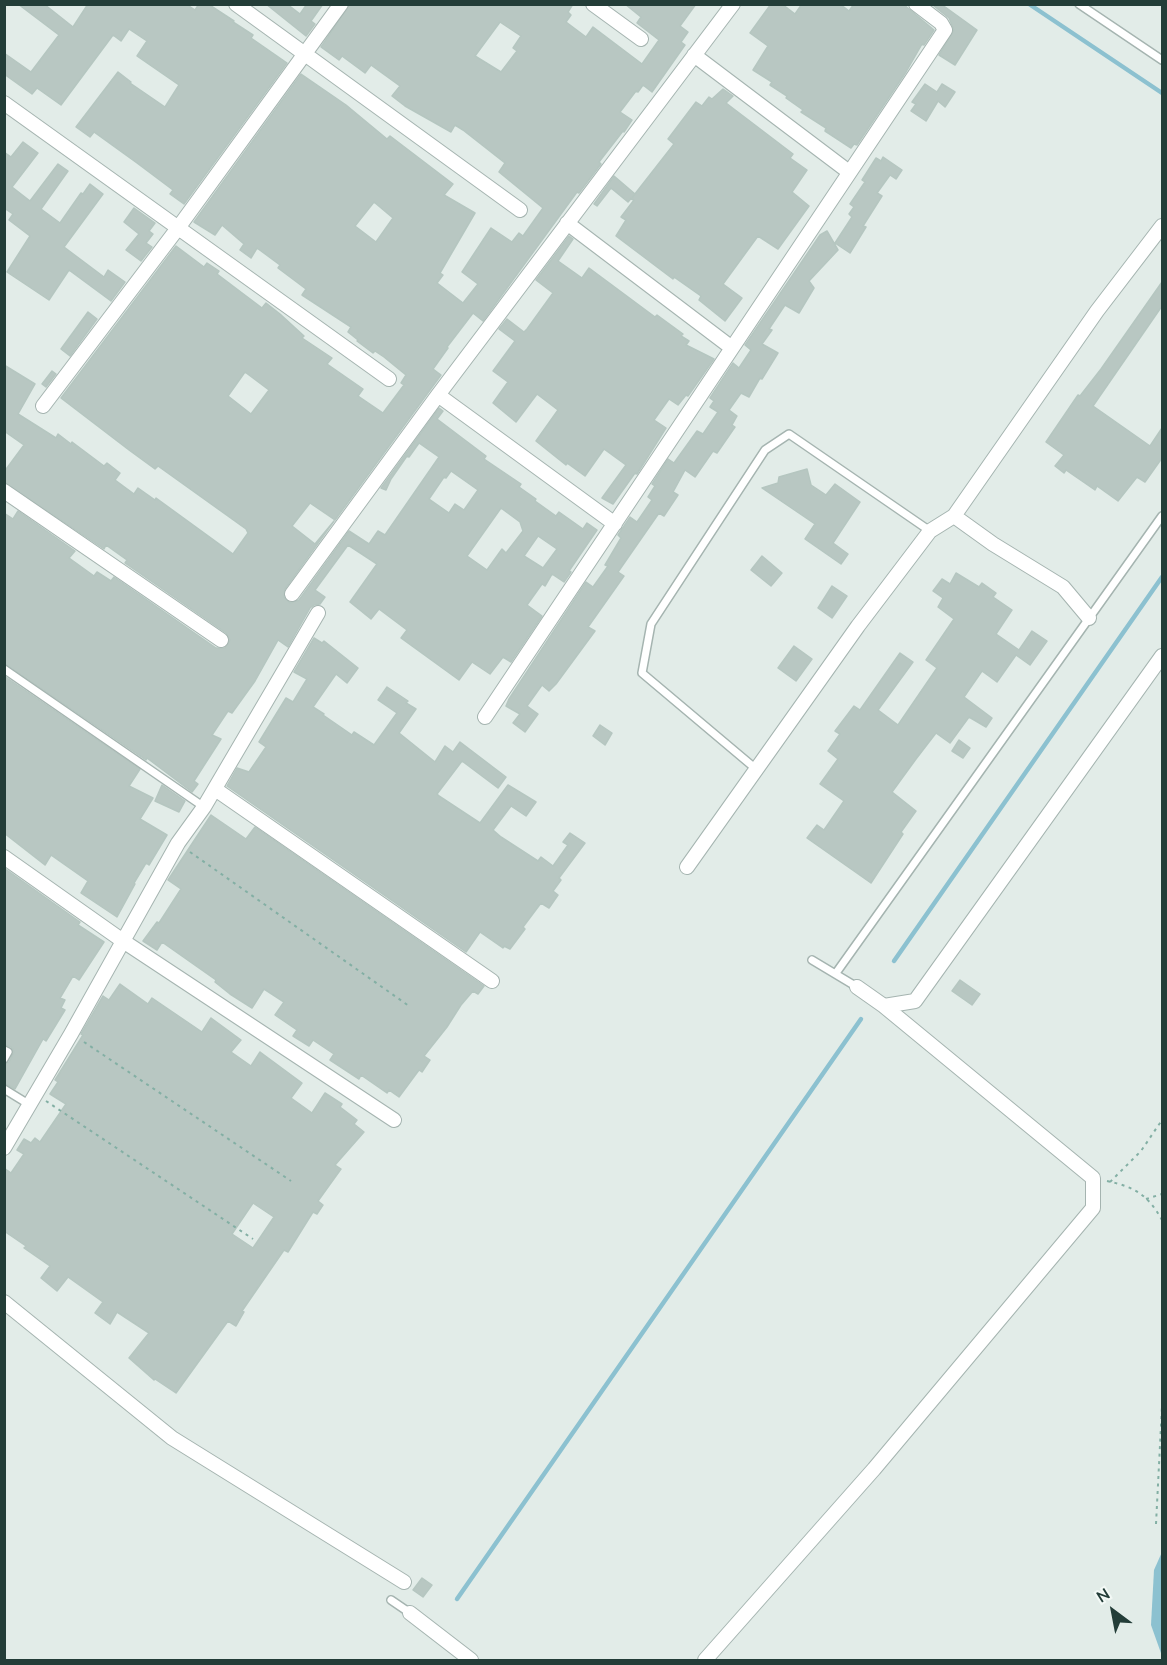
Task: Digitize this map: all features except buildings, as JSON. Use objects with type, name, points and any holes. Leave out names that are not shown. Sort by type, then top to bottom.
[{"type":"street","points":[[236,4],[520,210]]},
{"type":"street","points":[[43,406],[178,228],[341,4]]},
{"type":"street","points":[[593,4],[641,39]]},
{"type":"street","points":[[292,594],[438,395],[733,4]]},
{"type":"street","points":[[485,717],[945,30],[941,23],[916,4]]},
{"type":"street","points":[[694,55],[849,172]]},
{"type":"street","points":[[4,103],[389,379]]},
{"type":"street","points":[[567,223],[732,348]]},
{"type":"street","points":[[687,867],[858,626],[930,531],[954,516],[1098,311],[1162,226]]},
{"type":"street","points":[[438,395],[615,524]]},
{"type":"street","points":[[4,491],[221,640]]},
{"type":"street","points":[[954,516],[993,544],[1063,587],[1089,618]]},
{"type":"street","points":[[4,1148],[178,843],[215,789],[318,613]]},
{"type":"street","points":[[884,1006],[915,1002],[1162,656]]},
{"type":"street","points":[[215,789],[492,981]]},
{"type":"street","points":[[4,857],[123,941],[394,1120]]},
{"type":"street","points":[[705,1660],[874,1469],[1093,1208],[1093,1178],[884,1006],[857,987]]},
{"type":"street","points":[[4,1302],[172,1438],[404,1582]]},
{"type":"street","points":[[410,1613],[468,1659]]},
{"type":"lane","points":[[1079,4],[1162,60]]},
{"type":"lane","points":[[756,769],[642,673],[651,624],[765,450],[789,434],[930,531]]},
{"type":"lane","points":[[836,973],[1162,516]]},
{"type":"lane","points":[[4,669],[204,807]]},
{"type":"lane","points":[[812,960],[857,987]]},
{"type":"lane","points":[[4,1050],[8,1052],[4,1059]]},
{"type":"lane","points":[[4,1089],[33,1100]]},
{"type":"lane","points":[[392,1600],[410,1613]]},
{"type":"path","points":[[178,843],[409,1006]]},
{"type":"path","points":[[71,1034],[291,1181]]},
{"type":"path","points":[[33,1100],[252,1239]]},
{"type":"path","points":[[1110,1182],[1140,1150],[1162,1120]]},
{"type":"path","points":[[1093,1178],[1129,1185],[1154,1205],[1162,1220]]},
{"type":"path","points":[[1146,1198],[1162,1194]]},
{"type":"path","points":[[1156,1524],[1162,1406]]},
{"type":"water","points":[[1162,1552],[1162,1656],[1151,1625],[1154,1570]]},
{"type":"waterway","points":[[1029,4],[1162,93]]},
{"type":"waterway","points":[[894,961],[1162,577]]},
{"type":"waterway","points":[[457,1599],[861,1019]]}]
